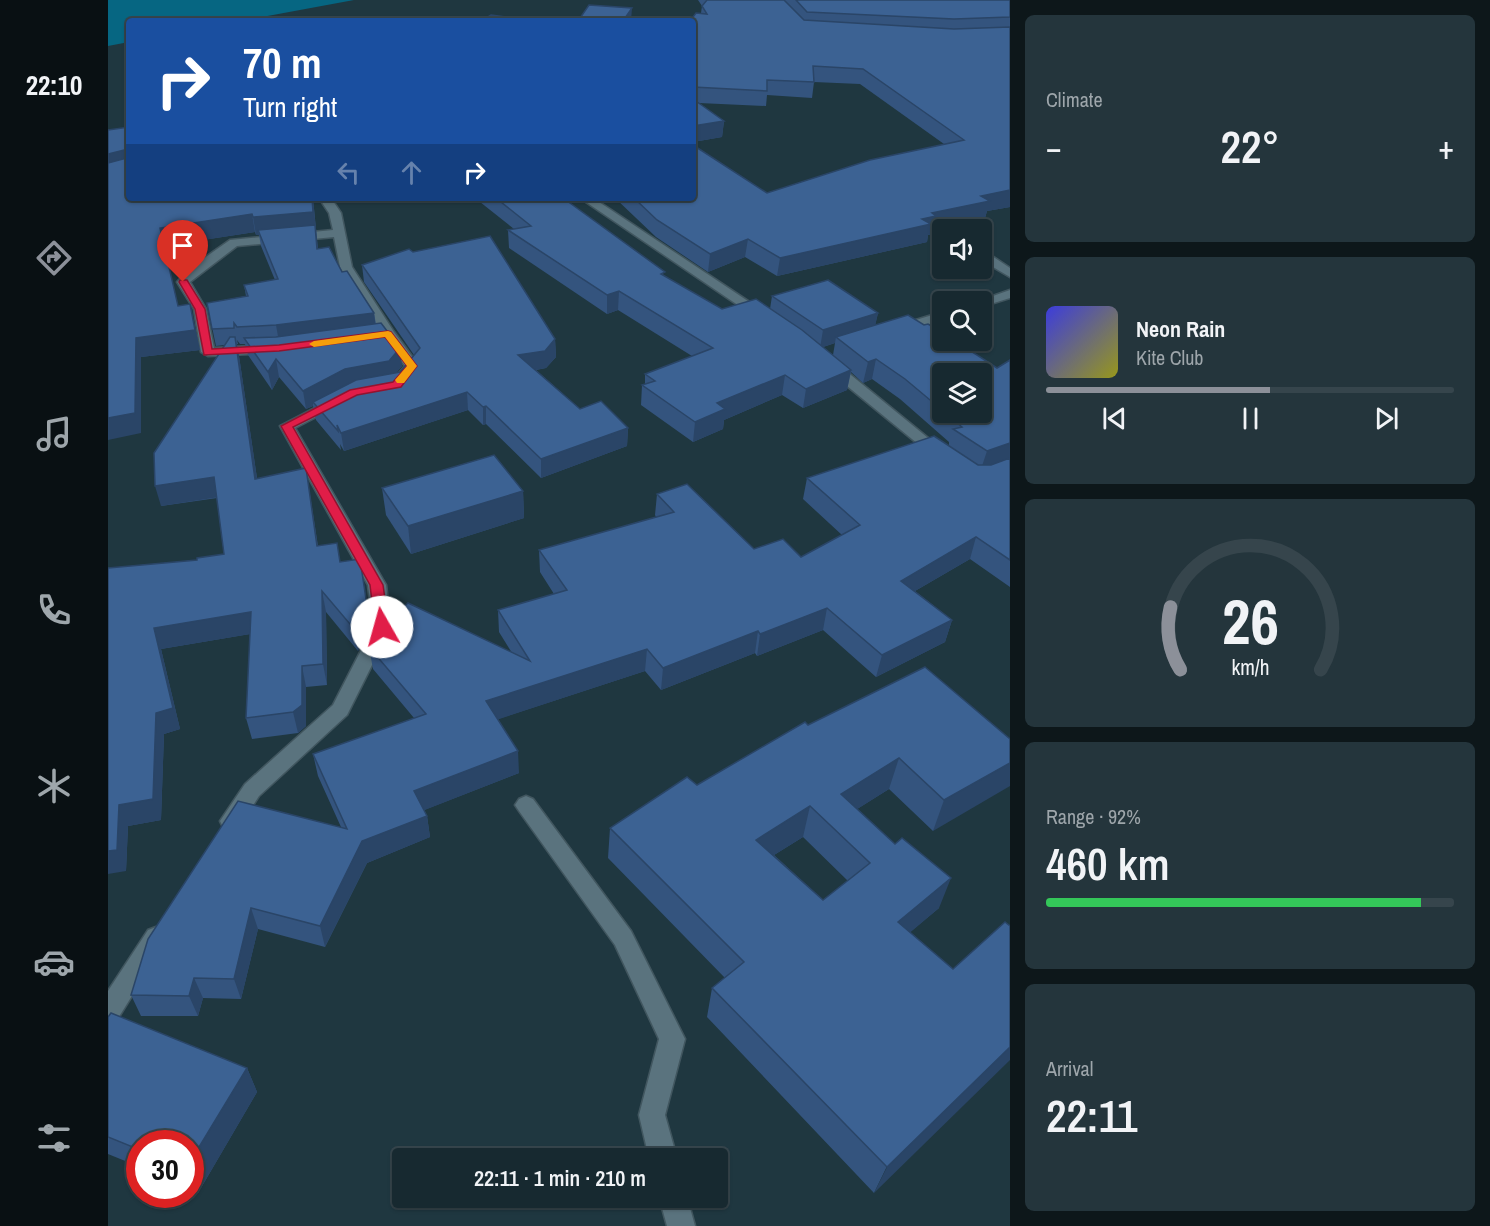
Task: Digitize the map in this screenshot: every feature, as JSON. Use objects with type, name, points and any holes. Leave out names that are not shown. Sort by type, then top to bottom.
[{"type":"street","points":[[327,201],[335,213],[346,267],[382,335],[412,366],[397,385],[386,387]]},
{"type":"street","points":[[591,201],[776,324]]},
{"type":"street","points":[[279,348],[208,352],[200,309],[183,282],[194,271],[234,243],[339,233]]},
{"type":"street","points":[[992,261],[1010,273]]},
{"type":"street","points":[[992,300],[1010,294]]},
{"type":"street","points":[[886,333],[932,319]]},
{"type":"street","points":[[830,351],[818,355],[927,446],[952,463]]},
{"type":"street","points":[[220,839],[252,790],[340,710],[382,627],[377,585],[287,426],[354,392]]},
{"type":"street","points":[[526,805],[623,938],[672,1039],[652,1115],[660,1148]]},
{"type":"street","points":[[108,1012],[168,918]]},
{"type":"street","points":[[676,1208],[681,1226]]},
{"type":"shaded area","points":[[108,0],[354,0],[257,18],[126,18],[126,43],[108,46]]},
{"type":"building","points":[[707,0],[784,0],[804,20],[954,29],[1010,27],[1010,190],[981,196],[990,201],[932,213],[936,216],[922,219],[931,224],[780,258],[748,239],[710,254],[657,220],[637,201],[696,201],[696,147],[767,193],[870,160],[964,140],[863,69],[813,66],[814,82],[767,80],[767,91],[696,87],[696,18],[692,18],[696,13],[707,14],[702,6]]},
{"type":"building","points":[[796,0],[1010,0],[1010,17],[954,19],[807,12]]},
{"type":"building","points":[[589,5],[632,8],[625,18],[580,18]]},
{"type":"building","points":[[491,15],[514,18],[486,18]]},
{"type":"building","points":[[696,101],[724,121],[696,126]]},
{"type":"building","points":[[126,127],[126,151],[108,154],[108,130]]},
{"type":"building","points":[[126,158],[126,201],[312,201],[313,212],[253,217],[252,214],[160,228],[178,306],[190,304],[195,330],[136,338],[135,413],[108,418],[108,163]]},
{"type":"building","points":[[500,201],[567,201],[665,272],[661,274],[722,309],[756,299],[802,330],[851,370],[806,389],[785,375],[717,403],[725,409],[695,422],[642,385],[655,381],[645,374],[713,348],[619,291],[607,295],[508,230],[531,226]]},
{"type":"building","points":[[315,225],[317,249],[329,247],[342,272],[347,271],[374,313],[276,325],[237,327],[234,323],[234,328],[212,329],[207,303],[248,296],[244,285],[278,279],[258,230]]},
{"type":"building","points":[[490,236],[555,339],[545,351],[518,355],[580,409],[601,401],[628,428],[541,459],[486,406],[483,407],[467,392],[341,433],[337,425],[338,431],[313,402],[356,380],[400,372],[420,348],[362,265],[409,249],[413,252]]},
{"type":"building","points":[[828,280],[878,313],[823,330],[772,296]]},
{"type":"building","points":[[908,315],[924,325],[932,326],[932,351],[971,351],[989,363],[932,363],[932,402],[876,359],[868,362],[836,337]]},
{"type":"building","points":[[381,323],[400,348],[389,361],[345,369],[303,391],[276,359],[268,372],[244,338],[276,337]]},
{"type":"building","points":[[230,337],[235,337],[255,479],[306,468],[317,546],[337,543],[340,562],[360,559],[367,606],[355,630],[322,591],[323,664],[302,666],[302,705],[293,712],[246,718],[251,612],[154,628],[173,708],[156,713],[153,799],[119,805],[117,850],[108,851],[108,568],[197,560],[197,558],[224,554],[214,477],[155,486],[154,453]]},
{"type":"building","points":[[1010,360],[1010,443],[987,451],[953,429],[962,427],[957,423],[992,423],[992,365],[997,368]]},
{"type":"building","points":[[934,436],[978,465],[991,465],[1010,458],[1010,560],[976,537],[901,581],[952,620],[882,655],[827,608],[760,634],[758,631],[663,668],[647,649],[486,701],[518,751],[414,791],[427,816],[362,841],[320,926],[251,908],[234,979],[194,978],[189,996],[131,995],[148,939],[238,801],[347,829],[313,754],[426,714],[369,647],[377,631],[408,603],[530,661],[498,610],[567,590],[539,550],[674,512],[657,494],[687,484],[754,549],[783,539],[801,557],[860,525],[807,478]]},
{"type":"building","points":[[494,455],[523,491],[408,526],[382,488]]},
{"type":"building","points":[[925,667],[1010,739],[1010,763],[944,800],[899,758],[841,794],[895,844],[902,838],[951,878],[898,922],[953,969],[1005,922],[1010,926],[1010,1047],[887,1167],[712,988],[744,962],[610,828],[687,777],[697,785],[805,722],[808,725]],"holes":[[[810,806],[870,863],[823,900],[756,840]]]},
{"type":"building","points":[[111,1013],[247,1068],[204,1139],[204,1130],[126,1130],[126,1144],[108,1137],[108,1017]]},
{"type":"slow traffic","points":[[314,344],[388,334],[412,366],[400,380]]},
{"type":"route","points":[[183,282],[200,309],[208,352],[279,348],[388,334],[412,366],[397,385],[354,392],[287,426],[377,585],[382,627]]}]
